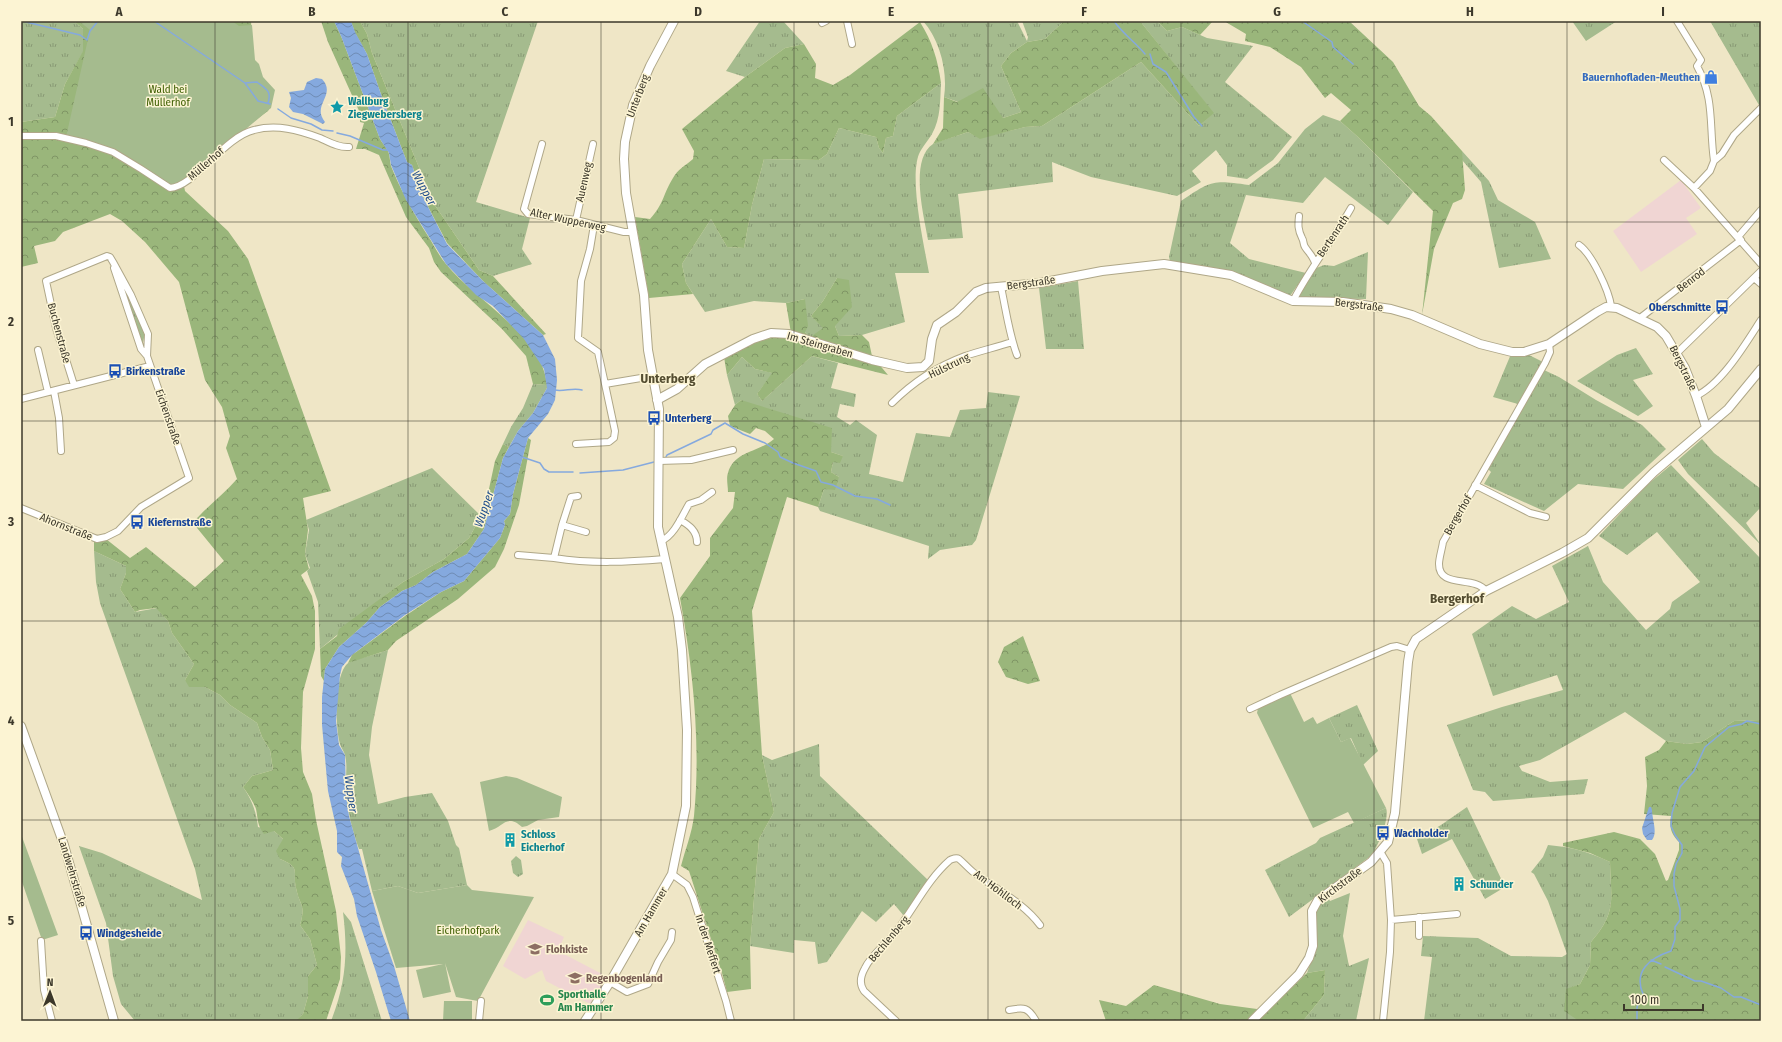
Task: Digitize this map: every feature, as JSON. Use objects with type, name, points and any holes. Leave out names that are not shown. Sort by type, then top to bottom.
[{"type":"street","name":"Unterberg","points":[[668,572],[657,514],[660,431],[657,400],[648,350],[644,295],[632,232],[624,176],[626,132],[633,105],[674,21]]},
{"type":"street","points":[[847,21],[852,44]]},
{"type":"street","points":[[1678,21],[1701,60],[1697,66],[1707,88],[1710,102],[1714,161],[1710,171],[1694,188]]},
{"type":"street","points":[[1714,161],[1722,154],[1734,135],[1761,108]]},
{"type":"street","name":"Müllerhof","points":[[21,136],[56,136],[86,143],[106,150],[141,169],[170,188],[183,185],[220,151],[252,130],[270,127],[287,128],[300,131],[336,145],[349,146]]},
{"type":"street","name":"Alter Wupperweg","points":[[542,144],[524,208],[528,214],[576,220],[624,232],[632,232]]},
{"type":"street","name":"Auenweg","points":[[576,220],[593,144]]},
{"type":"street","points":[[1664,160],[1694,188],[1761,264]]},
{"type":"street","name":"Bertenrath","points":[[1293,301],[1315,263],[1340,228],[1351,208]]},
{"type":"street","points":[[1740,239],[1761,210]]},
{"type":"street","name":"Bertenrath","points":[[1299,216],[1299,233],[1303,239],[1304,246],[1313,256],[1315,263]]},
{"type":"street","points":[[576,444],[609,442],[614,438],[615,431],[598,352],[578,338],[582,281],[594,225]]},
{"type":"street","name":"Benrod","points":[[1640,318],[1740,239]]},
{"type":"street","points":[[1579,245],[1587,253],[1610,297],[1611,306]]},
{"type":"street","name":"Eichenstraße","points":[[46,281],[107,256],[110,257],[132,295],[148,334],[147,356],[189,478]]},
{"type":"street","name":"Eichenstraße","points":[[113,262],[115,274],[141,349],[147,356]]},
{"type":"street","name":"Bergstraße","points":[[943,320],[961,308],[976,292],[1001,287],[1040,283],[1102,271],[1164,264],[1231,275],[1293,301],[1343,302],[1376,306],[1412,315],[1480,344],[1512,352],[1524,352],[1549,344],[1597,312],[1611,306],[1640,318],[1662,330],[1677,353],[1696,396],[1706,427]]},
{"type":"street","points":[[1677,353],[1761,271]]},
{"type":"street","points":[[1754,278],[1761,284]]},
{"type":"street","name":"Buchenstraße","points":[[46,281],[56,328],[74,385]]},
{"type":"street","points":[[1001,287],[1011,329],[1012,342],[1017,356]]},
{"type":"street","name":"Im Steingraben","points":[[657,400],[677,389],[705,364],[752,339],[772,333],[789,334],[872,360],[912,368],[923,367],[929,361],[937,325],[943,320]]},
{"type":"street","points":[[1696,396],[1706,390],[1726,370],[1738,355],[1761,320]]},
{"type":"street","name":"Hülstrung","points":[[892,403],[906,390],[953,361],[1012,342]]},
{"type":"street","points":[[1475,485],[1550,352],[1549,344]]},
{"type":"street","points":[[38,350],[59,418],[61,451]]},
{"type":"street","points":[[21,399],[150,366]]},
{"type":"street","points":[[1383,1021],[1390,958],[1391,920],[1387,863],[1381,853],[1388,842],[1393,824],[1410,650],[1416,639],[1486,591],[1562,553],[1588,538],[1674,454],[1728,409],[1761,369]]},
{"type":"street","points":[[605,384],[653,376]]},
{"type":"street","points":[[659,461],[690,460],[733,450]]},
{"type":"street","name":"Ahornstraße","points":[[21,508],[98,539],[118,531],[141,507],[189,478]]},
{"type":"street","name":"Bergerhof","points":[[1486,591],[1478,583],[1448,579],[1443,576],[1438,564],[1446,536],[1475,485],[1530,513],[1546,517]]},
{"type":"street","points":[[661,541],[666,539],[680,520],[688,504],[701,500],[712,492]]},
{"type":"street","points":[[554,558],[562,525],[571,498],[578,496]]},
{"type":"street","points":[[680,520],[688,525],[694,532],[697,536],[697,542]]},
{"type":"street","points":[[562,525],[586,532]]},
{"type":"street","points":[[518,555],[578,562],[605,563],[665,560]]},
{"type":"street","name":"Am Hammer","points":[[585,1021],[610,982],[672,874],[685,819],[687,791],[687,730],[682,650],[678,617],[668,572]]},
{"type":"street","points":[[1250,710],[1280,695],[1391,647],[1397,646],[1410,650]]},
{"type":"street","name":"Landwehrstraße","points":[[21,726],[64,845],[114,1021]]},
{"type":"street","name":"Kirchstraße","points":[[1252,1021],[1299,974],[1309,958],[1313,946],[1312,911],[1318,900],[1371,862],[1381,853]]},
{"type":"street","name":"Am Hohlloch","points":[[955,858],[959,859],[973,872],[987,880],[1034,918],[1040,925]]},
{"type":"street","name":"Bechlenberg","points":[[896,1021],[864,991],[861,986],[862,975],[868,962],[882,949],[911,913],[928,884],[943,866],[955,858]]},
{"type":"street","name":"In der Meffert","points":[[672,874],[687,885],[693,897],[731,1021]]},
{"type":"street","points":[[1391,920],[1457,914]]},
{"type":"street","points":[[1419,936],[1420,917]]},
{"type":"street","points":[[610,982],[627,992],[648,984],[658,962],[671,940],[672,932]]},
{"type":"street","points":[[41,941],[44,990],[52,1021]]},
{"type":"street","points":[[479,1021],[481,1001]]},
{"type":"street","points":[[1009,1010],[1025,1009],[1030,1012],[1036,1021]]},
{"type":"shaded area","points":[[1681,180],[1701,208],[1686,218],[1697,234],[1641,272],[1613,231]]},
{"type":"shaded area","points":[[528,920],[564,937],[558,951],[606,976],[602,986],[590,1004],[546,981],[542,970],[525,979],[503,966]]},
{"type":"green space","points":[[21,21],[74,21],[83,29],[83,52],[65,84],[55,117],[21,122]]},
{"type":"green space","points":[[74,21],[251,21],[253,55],[269,109],[219,146],[183,181],[185,191],[228,231],[248,259],[331,491],[303,498],[308,530],[305,554],[309,569],[301,575],[312,596],[315,611],[315,649],[303,692],[301,748],[303,772],[312,794],[316,820],[336,911],[341,957],[340,979],[326,1021],[297,1020],[303,1014],[308,996],[308,976],[317,965],[310,939],[300,925],[302,918],[302,906],[296,888],[295,870],[287,862],[280,859],[276,851],[283,839],[274,831],[264,834],[262,831],[259,825],[255,806],[243,787],[252,776],[273,770],[270,750],[262,737],[257,723],[230,705],[220,695],[205,687],[189,687],[185,680],[194,664],[172,633],[168,621],[156,608],[135,612],[120,589],[126,573],[126,566],[94,551],[94,542],[106,539],[130,558],[146,547],[195,587],[224,561],[193,523],[237,479],[226,448],[230,436],[222,407],[205,380],[179,282],[145,242],[122,221],[110,214],[63,232],[55,241],[34,246],[38,263],[21,267],[21,122],[55,117],[65,84],[83,51],[83,29]]},
{"type":"green space","name":"Wald bei Müllerhof","points":[[79,21],[232,21],[239,26],[252,25],[255,60],[259,64],[263,77],[275,90],[271,108],[183,182],[169,185],[115,152],[97,143],[66,137],[90,30]]},
{"type":"green space","points":[[321,21],[334,21],[380,139],[387,148],[391,166],[403,193],[439,254],[459,278],[506,320],[534,350],[543,367],[547,385],[533,384],[526,356],[502,329],[441,272],[434,262],[429,248],[406,217],[379,155],[365,149],[356,149],[364,123],[360,122],[360,113],[328,42]]},
{"type":"green space","points":[[351,21],[360,21],[367,34],[372,53],[434,204],[479,270],[493,276],[546,334],[543,335],[483,281],[447,243],[423,197],[412,165],[407,162],[367,54],[355,33]]},
{"type":"green space","points":[[360,21],[538,21],[476,202],[530,218],[522,249],[532,264],[493,276],[479,270],[434,204],[372,53],[367,34]]},
{"type":"green space","points":[[760,21],[783,21],[804,44],[785,48],[745,77],[726,71]]},
{"type":"green space","points":[[923,21],[1017,21],[1027,41],[1028,37],[1022,21],[1064,21],[1045,39],[1027,42],[1011,53],[1001,66],[1021,112],[1003,118],[944,97],[944,67],[934,37]]},
{"type":"green space","points":[[1064,21],[1140,21],[1214,113],[1199,126],[1141,62],[1042,126],[1025,127],[980,139],[968,132],[933,144],[943,128],[944,97],[957,102],[983,88],[1003,118],[1021,112],[1001,66],[1011,53],[1027,42],[1045,39]]},
{"type":"green space","points":[[1140,21],[1157,21],[1167,31],[1182,27],[1207,38],[1253,46],[1225,82],[1292,137],[1273,160],[1247,179],[1227,176],[1227,165],[1216,150],[1192,171],[1201,182],[1177,196],[1091,177],[1052,162],[1053,182],[958,194],[963,238],[928,240],[921,203],[920,175],[922,162],[926,152],[933,144],[968,132],[980,138],[1025,127],[1042,126],[1141,62],[1199,126],[1213,113]]},
{"type":"green space","points":[[1157,21],[1213,21],[1200,35],[1182,27],[1167,31]]},
{"type":"green space","points":[[1224,21],[1349,21],[1393,62],[1419,106],[1431,116],[1462,151],[1465,190],[1462,199],[1453,203],[1434,249],[1422,315],[1433,211],[1340,121],[1351,110],[1331,93],[1325,98],[1301,67],[1270,47],[1245,41],[1246,34]]},
{"type":"green space","points":[[1572,21],[1617,21],[1586,41]]},
{"type":"green space","points":[[1710,21],[1761,21],[1761,103],[1759,105]]},
{"type":"green space","points":[[920,22],[934,51],[941,83],[897,116],[893,136],[886,138],[883,153],[879,148],[876,137],[839,128],[827,154],[819,160],[764,159],[752,205],[744,248],[727,247],[711,219],[682,264],[686,283],[693,294],[649,298],[635,217],[650,219],[655,214],[675,175],[693,159],[694,151],[682,129],[745,77],[785,48],[804,44],[816,64],[815,78],[833,85],[850,75]]},
{"type":"green space","points":[[941,83],[940,109],[937,122],[932,134],[919,154],[916,165],[916,195],[918,212],[929,273],[895,273],[905,322],[862,335],[839,336],[835,326],[837,278],[823,301],[811,316],[824,328],[810,339],[805,332],[805,299],[786,303],[754,301],[705,312],[686,283],[682,264],[711,219],[727,247],[744,248],[752,205],[764,159],[819,160],[827,154],[839,128],[876,137],[879,148],[883,153],[886,138],[893,136],[897,116]]},
{"type":"green space","points":[[1323,115],[1340,121],[1413,192],[1388,225],[1325,177],[1303,203],[1246,195],[1230,243],[1249,259],[1306,273],[1290,296],[1247,277],[1222,270],[1170,261],[1169,257],[1181,201],[1213,183],[1228,182],[1249,185],[1278,163],[1305,129]]},
{"type":"green space","points":[[1462,151],[1489,181],[1498,200],[1535,222],[1551,259],[1499,268],[1481,182],[1462,160]]},
{"type":"green space","points":[[1368,252],[1366,299],[1300,298],[1299,294],[1314,269],[1324,265],[1334,266]]},
{"type":"green space","points":[[837,278],[849,280],[852,307],[835,326],[839,336],[862,335],[869,342],[872,356],[888,375],[812,356],[762,401],[757,394],[772,373],[755,369],[742,357],[727,375],[724,357],[756,340],[779,337],[791,333],[786,303],[805,299],[808,326],[805,332],[809,338],[823,328],[811,316],[823,301]]},
{"type":"green space","points":[[1078,281],[1084,349],[1046,349],[1039,288]]},
{"type":"green space","points":[[123,283],[145,333],[142,347],[120,284]]},
{"type":"green space","points":[[1636,348],[1653,374],[1633,380],[1653,406],[1638,416],[1577,381],[1617,355]]},
{"type":"green space","points":[[1511,354],[1527,354],[1543,362],[1518,404],[1493,397]]},
{"type":"green space","points":[[812,356],[838,363],[831,388],[856,394],[854,407],[840,404],[837,417],[850,425],[856,420],[877,435],[869,474],[903,482],[916,433],[950,437],[960,410],[986,408],[988,392],[1020,396],[976,540],[972,545],[940,550],[928,559],[929,546],[820,511],[818,507],[824,489],[839,477],[831,472],[833,462],[843,456],[831,452],[741,400],[735,405],[727,375],[742,357],[755,369],[773,373],[757,394],[762,401]]},
{"type":"green space","points":[[1544,370],[1559,377],[1596,400],[1642,425],[1666,449],[1623,489],[1578,484],[1544,511],[1484,484],[1491,472],[1487,468]]},
{"type":"green space","points":[[533,384],[547,385],[547,388],[533,413],[518,431],[509,447],[503,444],[511,427],[523,408]]},
{"type":"green space","points":[[741,400],[832,428],[831,452],[843,456],[840,463],[833,462],[831,472],[839,477],[835,490],[824,489],[818,507],[787,497],[752,611],[762,755],[774,812],[759,839],[750,946],[751,989],[727,992],[689,871],[681,866],[694,816],[697,762],[692,679],[680,598],[710,556],[710,538],[733,508],[735,492],[728,492],[727,480],[727,475],[731,466],[735,460],[741,456],[768,444],[774,439],[765,431],[756,428],[750,434],[730,426],[728,416],[735,405]]},
{"type":"green space","points":[[528,438],[531,440],[519,505],[504,549],[495,567],[458,599],[396,641],[388,650],[348,663],[352,655],[405,616],[441,592],[464,581],[500,538],[505,525],[504,521],[510,514],[513,494]]},
{"type":"green space","points":[[1702,439],[1714,453],[1761,489],[1761,507],[1746,523],[1761,545],[1688,474],[1678,460]]},
{"type":"green space","points":[[503,444],[509,447],[503,458],[484,529],[467,554],[433,572],[416,585],[402,591],[380,607],[366,623],[339,647],[325,669],[324,681],[321,676],[320,649],[337,636],[339,629],[403,582],[444,559],[469,538],[481,516],[487,498],[495,461]]},
{"type":"green space","points":[[1671,465],[1761,559],[1761,720],[1734,721],[1702,742],[1687,744],[1666,741],[1625,712],[1540,760],[1519,766],[1522,771],[1550,782],[1588,779],[1584,794],[1493,801],[1485,792],[1473,790],[1447,725],[1502,707],[1563,690],[1557,675],[1493,696],[1472,634],[1512,606],[1536,619],[1569,602],[1552,566],[1588,546],[1603,582],[1646,630],[1670,609],[1672,602],[1700,582],[1657,532],[1627,555],[1599,536],[1647,485]]},
{"type":"green space","points":[[432,468],[481,516],[469,538],[444,559],[403,582],[320,649],[318,602],[307,571],[310,568],[305,554],[309,530],[306,520]]},
{"type":"green space","points":[[94,551],[126,566],[126,573],[120,589],[135,612],[157,608],[168,621],[172,633],[194,664],[185,680],[205,687],[220,695],[230,705],[257,723],[262,737],[270,750],[273,770],[252,776],[243,787],[253,806],[258,827],[274,831],[284,840],[280,859],[287,862],[295,870],[296,888],[302,906],[302,918],[300,925],[310,939],[317,965],[308,976],[308,996],[303,1014],[297,1021],[135,1021],[121,1004],[113,976],[106,923],[79,846],[102,853],[202,900],[195,869],[100,603],[96,582]]},
{"type":"green space","points":[[1023,636],[1040,681],[1028,684],[1006,677],[998,662],[1004,647]]},
{"type":"green space","points":[[388,650],[372,727],[369,755],[378,804],[405,797],[432,793],[448,821],[456,845],[459,848],[467,885],[418,893],[398,886],[372,891],[362,849],[359,849],[349,813],[346,792],[346,760],[338,736],[337,702],[340,680],[343,670],[347,664]]},
{"type":"green space","points":[[1290,693],[1304,722],[1313,717],[1317,724],[1329,718],[1341,742],[1350,738],[1386,808],[1354,823],[1348,812],[1313,828],[1257,713],[1258,708]]},
{"type":"green space","points":[[1357,705],[1378,751],[1363,765],[1351,738],[1341,742],[1329,718]]},
{"type":"green space","points":[[1761,720],[1761,1021],[1579,1021],[1564,1011],[1566,989],[1580,984],[1590,965],[1591,942],[1599,932],[1609,914],[1611,905],[1610,862],[1590,853],[1563,846],[1563,843],[1614,832],[1640,839],[1655,854],[1666,881],[1668,880],[1679,850],[1679,842],[1671,830],[1671,816],[1644,814],[1647,786],[1645,757],[1659,750],[1666,741],[1687,744],[1702,742],[1734,721]]},
{"type":"green space","points":[[819,744],[820,776],[928,880],[904,916],[894,904],[876,922],[862,911],[827,962],[818,964],[815,942],[794,940],[794,953],[750,946],[759,839],[774,812],[762,755],[772,760]]},
{"type":"green space","points":[[506,776],[517,778],[562,797],[559,817],[538,820],[522,827],[517,823],[508,821],[489,831],[480,782]]},
{"type":"green space","points":[[1467,807],[1505,887],[1485,899],[1452,839],[1422,854],[1417,839]]},
{"type":"green space","points":[[1386,808],[1387,813],[1385,825],[1372,855],[1289,917],[1265,870],[1316,843],[1320,838]]},
{"type":"green space","points":[[21,834],[58,935],[42,940],[21,879]]},
{"type":"green space","points":[[1548,845],[1580,850],[1610,862],[1611,905],[1609,914],[1599,932],[1591,942],[1590,965],[1580,984],[1566,990],[1579,1021],[1424,1021],[1432,957],[1421,956],[1423,936],[1478,938],[1511,956],[1562,957],[1567,954],[1548,901],[1534,874],[1531,872],[1543,857]]},
{"type":"green space","points":[[516,856],[521,860],[523,874],[518,877],[513,873],[511,861]]},
{"type":"green space","name":"Eicherhofpark","points":[[467,885],[472,890],[534,897],[478,1001],[456,997],[445,963],[451,992],[423,998],[416,970],[443,964],[396,968],[372,891],[398,886],[418,893]]},
{"type":"green space","points":[[1350,893],[1343,936],[1349,966],[1369,958],[1356,1021],[1303,1021],[1324,995],[1325,970],[1307,973],[1316,946],[1315,912],[1327,896],[1330,901]]},
{"type":"green space","points":[[343,912],[351,922],[382,1021],[331,1021],[343,981],[345,927]]},
{"type":"green space","points":[[1325,970],[1324,995],[1303,1021],[1106,1021],[1099,1000],[1126,1006],[1154,985],[1220,1004],[1257,1009],[1266,1012],[1307,973]]},
{"type":"green space","points":[[444,1001],[472,1001],[472,1021],[443,1021]]},
{"type":"water","points":[[334,21],[351,21],[367,54],[407,162],[412,165],[423,197],[447,244],[483,281],[543,335],[555,359],[557,380],[555,400],[548,414],[528,438],[513,494],[510,514],[504,521],[505,525],[500,538],[464,581],[441,592],[405,615],[352,655],[342,667],[340,675],[336,721],[339,745],[345,755],[346,794],[349,816],[381,930],[394,966],[410,1021],[391,1021],[357,916],[354,899],[341,866],[342,857],[337,852],[337,831],[328,791],[322,725],[322,697],[325,669],[339,647],[366,623],[380,607],[402,591],[416,585],[433,572],[467,554],[484,529],[503,458],[518,431],[533,413],[547,388],[544,369],[524,339],[493,306],[476,295],[446,264],[406,200],[391,165],[389,153],[380,139]]},
{"type":"water","points":[[316,78],[322,79],[327,90],[321,110],[321,116],[325,122],[323,124],[303,114],[293,112],[289,107],[291,98],[289,92],[304,90],[307,82]]},
{"type":"water","points":[[1649,807],[1651,807],[1652,810],[1655,830],[1652,840],[1647,840],[1643,834],[1642,828]]},
{"type":"waterway","points":[[22,21],[80,35],[87,40],[90,31],[98,21]]},
{"type":"waterway","points":[[154,21],[245,83],[257,82],[269,93],[268,103]]},
{"type":"waterway","points":[[1114,21],[1145,54]]},
{"type":"waterway","points":[[1302,21],[1332,42],[1333,47],[1353,64]]},
{"type":"waterway","points":[[1150,54],[1153,64],[1166,72],[1194,117],[1202,126]]},
{"type":"waterway","points":[[245,83],[258,101],[270,104]]},
{"type":"waterway","points":[[278,109],[291,118],[311,124],[322,130],[333,131]]},
{"type":"waterway","points":[[337,133],[350,136],[383,150],[388,150]]},
{"type":"waterway","points":[[555,390],[582,390]]},
{"type":"waterway","points":[[665,459],[667,455],[711,434],[713,430],[725,423],[743,434],[765,443],[778,452],[780,457],[816,471],[821,482],[833,485],[855,496],[877,499],[890,505]]},
{"type":"waterway","points":[[522,457],[540,463],[544,469],[549,472],[573,472]]},
{"type":"waterway","points":[[580,473],[623,470],[654,462]]},
{"type":"waterway","points":[[1637,1021],[1637,1007],[1643,994],[1640,986],[1642,972],[1645,966],[1656,957],[1671,951],[1675,939],[1675,927],[1680,920],[1680,909],[1674,886],[1674,874],[1676,864],[1682,853],[1682,845],[1671,826],[1672,813],[1680,787],[1694,771],[1705,747],[1729,727],[1742,724],[1747,721],[1761,724]]},
{"type":"waterway","points":[[1651,960],[1661,964]]},
{"type":"waterway","points":[[1665,967],[1695,981],[1701,981],[1721,988],[1734,997],[1741,997],[1761,1005]]},
{"type":"place","name":"Bauernhofladen-Meuthen","points":[[1711,77]]},
{"type":"place","name":"Wallburg Ziegwebersberg","points":[[337,107]]},
{"type":"place","name":"Oberschmitte","points":[[1722,307]]},
{"type":"place","name":"Birkenstraße","points":[[115,371]]},
{"type":"place","name":"Unterberg","points":[[654,418]]},
{"type":"place","name":"Kiefernstraße","points":[[137,522]]},
{"type":"place","name":"Wachholder","points":[[1383,833]]},
{"type":"place","name":"Schloss Eicherhof","points":[[510,840]]},
{"type":"place","name":"Schunder","points":[[1459,884]]},
{"type":"place","name":"Windgesheide","points":[[86,933]]},
{"type":"place","name":"Flohkiste","points":[[535,949]]},
{"type":"place","name":"Regenbogenland","points":[[575,978]]},
{"type":"place","name":"Sporthalle Am Hammer","points":[[547,1000]]},
{"type":"district","name":"Unterberg","points":[[668,378]]},
{"type":"district","name":"Bergerhof","points":[[1457,598]]},
{"type":"water label","name":"Wupper","points":[[424,188]]},
{"type":"water label","name":"Wupper","points":[[484,509]]},
{"type":"water label","name":"Wupper","points":[[351,794]]}]
